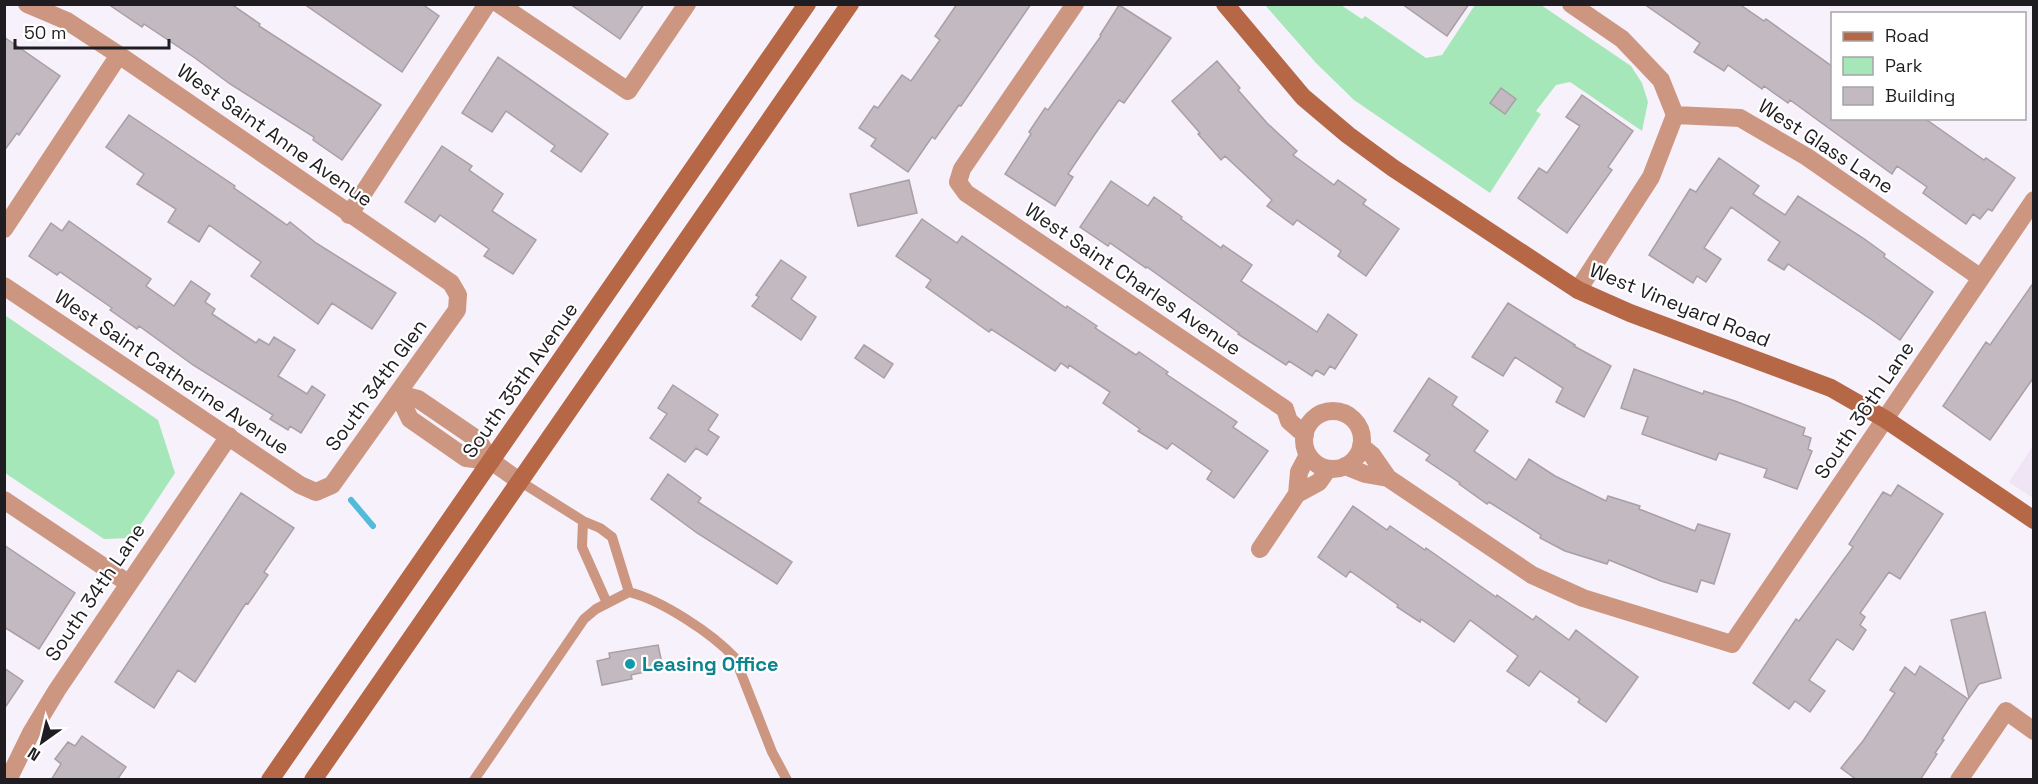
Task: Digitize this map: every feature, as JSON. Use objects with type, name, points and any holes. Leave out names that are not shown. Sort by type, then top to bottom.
[{"type":"main road","name":"South 35th Avenue","points":[[270,780],[807,4]]},
{"type":"main road","points":[[313,780],[850,4]]},
{"type":"main road","name":"West Vineyard Road","points":[[1225,4],[1303,97],[1348,135],[1393,168],[1578,290],[1630,314],[1831,388],[1885,419],[2034,520]]},
{"type":"street","name":"West Saint Anne Avenue","points":[[27,4],[67,21],[119,55],[451,283],[458,295]]},
{"type":"street","points":[[349,215],[487,4]]},
{"type":"street","points":[[499,4],[628,91],[687,4]]},
{"type":"street","name":"West Saint Charles Avenue","points":[[1075,4],[962,169],[958,182],[966,193],[1285,409],[1289,421],[1305,435]]},
{"type":"street","points":[[1571,4],[1622,39],[1661,80],[1675,115],[1651,177],[1578,290]]},
{"type":"street","points":[[4,229],[119,55]]},
{"type":"street","name":"West Glass Lane","points":[[1675,115],[1740,118],[1807,157],[1981,278]]},
{"type":"street","name":"South 36th Lane","points":[[1388,478],[1532,575],[1583,598],[1732,644],[2034,200]]},
{"type":"street","name":"West Saint Catherine Avenue","points":[[4,286],[300,485],[316,492]]},
{"type":"street","name":"South 34th Glen","points":[[316,492],[332,485],[398,394],[457,310],[458,295]]},
{"type":"street","points":[[398,394],[410,419],[466,458],[491,461],[521,482]]},
{"type":"street","name":"West Saint Charles Avenue","points":[[1285,409],[1297,408],[1317,417]]},
{"type":"street","points":[[1260,549],[1297,494],[1319,482],[1336,468],[1358,455],[1361,436],[1353,420],[1345,414],[1326,412],[1310,423],[1305,435],[1305,447],[1313,461],[1336,468],[1388,478]]},
{"type":"street","name":"South 34th Lane","points":[[8,780],[31,733],[57,690],[229,436]]},
{"type":"street","points":[[1361,446],[1372,455],[1388,478]]},
{"type":"street","points":[[1297,494],[1299,472],[1308,455]]},
{"type":"street","points":[[4,500],[128,583]]},
{"type":"street","points":[[1959,780],[2006,711],[2034,731]]},
{"type":"lane","points":[[521,482],[612,537],[629,592]]},
{"type":"lane","points":[[583,521],[582,547],[607,603]]},
{"type":"lane","points":[[474,780],[584,619],[596,609],[629,592],[645,596],[669,609],[724,647],[735,658],[772,752],[787,780]]},
{"type":"shaded area","points":[[2033,446],[2034,498],[2009,482]]},
{"type":"green space","points":[[1265,5],[1341,5],[1362,19],[1365,16],[1426,58],[1442,55],[1475,5],[1541,5],[1631,66],[1642,83],[1648,102],[1642,131],[1570,82],[1556,85],[1536,111],[1541,114],[1490,193],[1354,100],[1316,63]]},
{"type":"green space","points":[[6,316],[158,420],[175,473],[132,538],[104,539],[5,473],[4,317]]},
{"type":"building","points":[[108,4],[231,4],[260,24],[259,26],[381,105],[342,160],[313,140],[314,137],[230,84],[144,24],[142,27]]},
{"type":"building","points":[[304,4],[422,4],[439,16],[402,72]]},
{"type":"building","points":[[570,4],[644,4],[620,39]]},
{"type":"building","points":[[957,4],[1031,4],[961,106],[959,105],[935,139],[932,137],[908,172],[871,146],[876,139],[859,128],[874,106],[878,108],[902,75],[911,81],[940,40],[935,36]]},
{"type":"building","points":[[1402,4],[1469,4],[1447,36]]},
{"type":"building","points":[[1644,4],[1739,4],[1764,21],[1766,19],[1831,66],[1831,120],[1927,120],[1984,160],[1986,158],[2015,178],[1992,211],[1988,209],[1980,219],[1973,214],[1966,224],[1923,193],[1927,187],[1897,166],[1892,174],[1790,100],[1788,103],[1764,86],[1762,89],[1728,65],[1724,71],[1694,52],[1700,43]]},
{"type":"building","points":[[1119,5],[1171,38],[1124,103],[1119,100],[1095,134],[1068,174],[1073,177],[1055,206],[1005,174],[1045,108],[1048,110],[1101,36]]},
{"type":"building","points":[[4,37],[60,76],[19,135],[17,133],[4,151]]},
{"type":"building","points":[[498,57],[608,134],[581,172],[551,151],[555,146],[506,111],[492,132],[462,113]]},
{"type":"building","points":[[1217,61],[1240,88],[1238,90],[1267,123],[1297,151],[1293,155],[1334,185],[1338,180],[1366,200],[1363,204],[1399,229],[1366,276],[1338,256],[1341,251],[1297,220],[1293,225],[1267,206],[1272,200],[1225,156],[1221,160],[1172,101]]},
{"type":"building","points":[[1501,88],[1516,99],[1505,114],[1490,103]]},
{"type":"building","points":[[1582,95],[1633,131],[1608,167],[1612,170],[1567,233],[1518,198],[1539,168],[1547,173],[1580,126],[1566,117]]},
{"type":"building","points":[[129,115],[235,186],[234,188],[287,225],[290,222],[316,243],[396,293],[372,329],[332,303],[318,324],[251,276],[261,262],[209,225],[199,242],[168,222],[176,209],[137,184],[144,174],[106,147]]},
{"type":"building","points":[[442,146],[472,166],[469,170],[503,194],[492,211],[536,240],[513,274],[484,256],[489,249],[440,215],[435,222],[405,202]]},
{"type":"building","points":[[1719,158],[1759,186],[1753,194],[1785,215],[1798,196],[1863,238],[1885,254],[1884,257],[1933,292],[1900,340],[1788,264],[1784,270],[1768,260],[1780,242],[1731,207],[1704,248],[1721,259],[1706,282],[1697,276],[1693,283],[1649,255],[1690,189],[1696,192]]},
{"type":"building","points":[[909,180],[917,213],[858,226],[850,194]]},
{"type":"building","points":[[1111,181],[1148,206],[1154,197],[1221,248],[1223,245],[1252,265],[1241,281],[1317,332],[1328,314],[1357,335],[1335,369],[1330,366],[1324,375],[1316,370],[1312,376],[1289,361],[1286,365],[1238,334],[1147,267],[1110,243],[1108,246],[1080,227]]},
{"type":"building","points":[[922,219],[957,243],[962,236],[1066,308],[1067,306],[1097,326],[1095,328],[1136,355],[1139,352],[1168,372],[1166,374],[1237,422],[1233,427],[1268,451],[1234,498],[1207,479],[1212,471],[1172,443],[1167,449],[1138,431],[1140,429],[1103,403],[1110,392],[1069,365],[1068,368],[1061,363],[1055,371],[991,329],[989,332],[926,287],[931,280],[896,256]]},
{"type":"building","points":[[69,221],[151,279],[146,286],[174,306],[191,281],[210,294],[205,302],[215,309],[212,314],[256,343],[259,339],[269,345],[274,337],[295,350],[278,376],[307,394],[312,386],[325,395],[301,433],[290,426],[288,430],[270,419],[273,415],[193,365],[139,326],[137,329],[110,310],[112,308],[60,272],[57,275],[29,256],[51,223],[62,231]]},
{"type":"building","points":[[781,260],[806,277],[791,299],[816,317],[801,340],[752,306],[759,297],[756,295]]},
{"type":"building","points":[[2034,282],[2034,377],[1990,440],[1943,406],[1986,342],[1990,345]]},
{"type":"building","points":[[1508,303],[1574,346],[1611,366],[1584,417],[1556,402],[1563,388],[1515,357],[1503,376],[1472,357]]},
{"type":"building","points":[[864,345],[893,364],[884,378],[855,358]]},
{"type":"building","points":[[1634,369],[1703,394],[1704,391],[1735,401],[1805,428],[1803,435],[1811,438],[1808,449],[1812,451],[1797,489],[1764,477],[1767,469],[1719,453],[1716,460],[1642,434],[1648,417],[1621,408]]},
{"type":"building","points":[[1429,378],[1457,397],[1452,405],[1488,431],[1474,451],[1516,480],[1529,459],[1555,476],[1606,501],[1608,496],[1640,506],[1639,509],[1695,531],[1698,524],[1730,534],[1714,584],[1701,580],[1697,592],[1661,581],[1609,560],[1607,564],[1565,551],[1540,538],[1541,535],[1489,502],[1487,504],[1459,484],[1426,460],[1430,455],[1394,431]]},
{"type":"building","points":[[673,385],[718,415],[708,430],[719,437],[707,455],[696,448],[685,462],[650,438],[667,414],[658,408]]},
{"type":"building","points":[[668,474],[701,498],[698,502],[792,562],[777,584],[697,533],[651,499]]},
{"type":"building","points":[[1898,485],[1943,514],[1900,579],[1889,572],[1860,613],[1865,617],[1860,625],[1866,630],[1853,650],[1837,639],[1809,680],[1825,691],[1810,712],[1795,701],[1789,709],[1753,683],[1796,619],[1799,621],[1853,547],[1849,544],[1883,492],[1891,496]]},
{"type":"building","points":[[241,493],[294,528],[264,572],[268,575],[248,604],[246,603],[195,682],[178,670],[154,708],[115,682]]},
{"type":"building","points":[[1353,506],[1387,530],[1390,526],[1425,550],[1426,548],[1533,620],[1536,616],[1569,640],[1576,630],[1638,677],[1606,722],[1578,702],[1580,699],[1540,671],[1529,686],[1507,671],[1518,656],[1470,620],[1454,642],[1421,619],[1420,622],[1397,607],[1398,605],[1350,571],[1346,577],[1318,557]]},
{"type":"building","points":[[4,545],[75,593],[39,649],[4,627]]},
{"type":"building","points":[[1985,612],[2001,678],[1979,684],[1969,698],[1951,620]]},
{"type":"building","name":"Leasing Office","points":[[658,645],[663,668],[631,675],[632,679],[602,685],[597,661],[610,658],[609,653]]},
{"type":"building","points":[[1920,666],[1968,699],[1942,739],[1944,740],[1935,753],[1937,754],[1920,780],[1857,780],[1841,768],[1863,741],[1895,693],[1890,690],[1905,667],[1915,675]]},
{"type":"building","points":[[4,668],[23,681],[4,709]]},
{"type":"building","points":[[82,736],[126,767],[117,780],[51,780],[61,764],[55,759],[68,742],[75,746]]},
{"type":"waterway","points":[[351,500],[373,526]]},
{"type":"place","name":"Leasing Office","points":[[630,664]]}]
